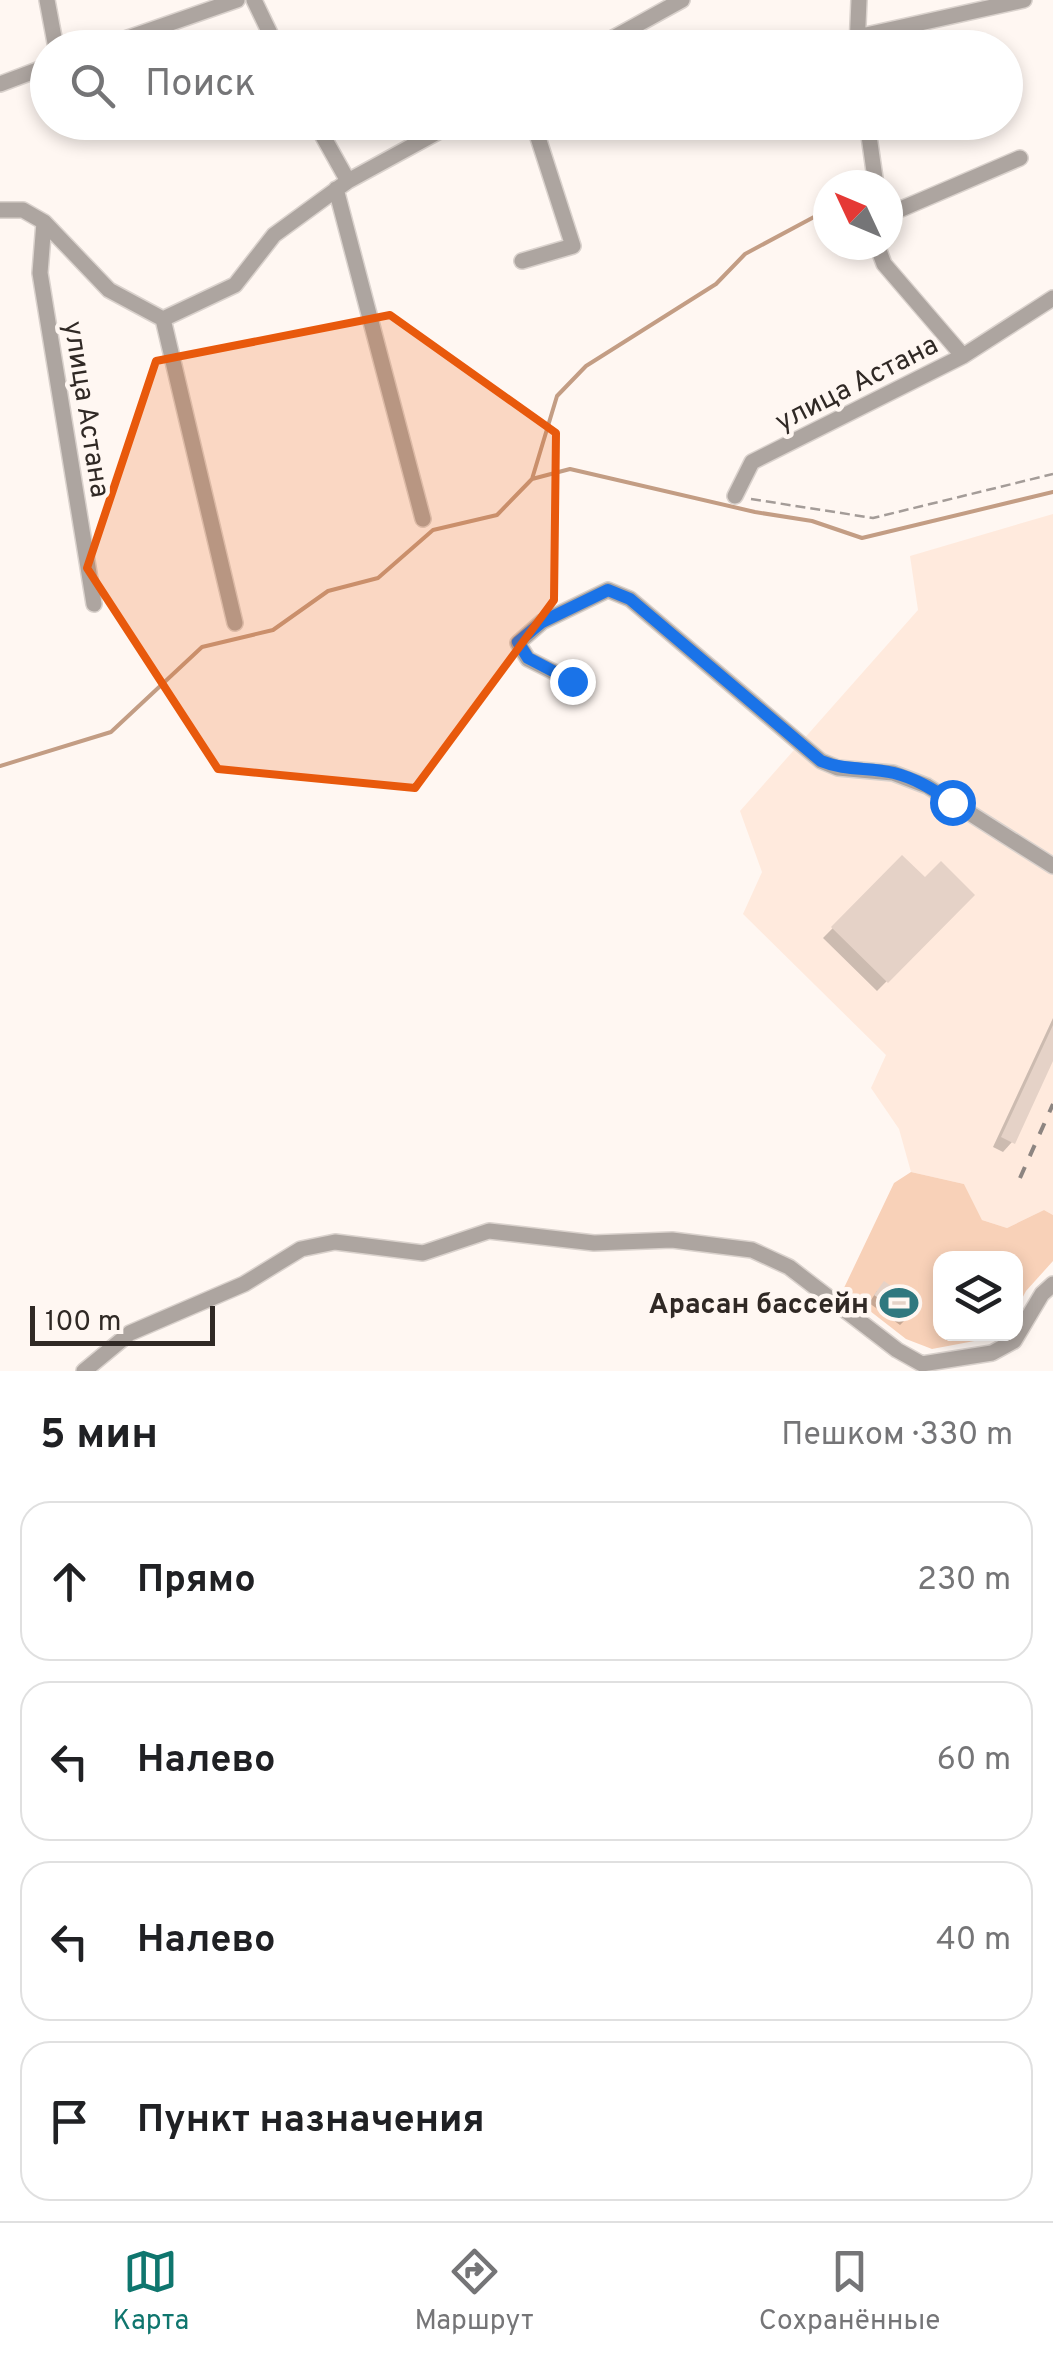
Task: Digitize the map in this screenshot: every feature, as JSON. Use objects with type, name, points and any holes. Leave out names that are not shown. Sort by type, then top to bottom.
[{"type":"street","points":[[47,0],[53,30]]},
{"type":"street","points":[[151,30],[237,0]]},
{"type":"street","points":[[254,0],[269,30]]},
{"type":"street","points":[[628,30],[682,0]]},
{"type":"street","points":[[858,30],[859,0]]},
{"type":"street","points":[[905,30],[1024,0]]},
{"type":"street","points":[[0,84],[30,73]]},
{"type":"street","points":[[322,140],[342,185],[423,519]]},
{"type":"street","points":[[235,622],[162,319],[235,285],[274,235],[342,185],[423,140]]},
{"type":"street","points":[[522,262],[573,246],[538,140]]},
{"type":"street","points":[[870,140],[874,170]]},
{"type":"street","points":[[903,207],[1020,158]]},
{"type":"street","points":[[0,210],[23,210],[44,222]]},
{"type":"street","name":"улица Астана","points":[[44,222],[110,290],[162,319]]},
{"type":"street","name":"улица Астана","points":[[44,222],[40,273],[94,604]]},
{"type":"street","name":"улица Астана","points":[[883,260],[964,356]]},
{"type":"street","name":"улица Астана","points":[[735,496],[752,462],[964,356],[1053,298]]},
{"type":"street","points":[[572,681],[528,658],[518,642],[542,622],[608,590],[630,599],[821,761],[838,768],[893,773],[926,786],[1053,866]]},
{"type":"street","points":[[84,1371],[130,1333],[244,1284],[301,1249],[335,1242],[423,1253],[490,1232],[594,1242],[672,1240],[752,1250],[789,1267],[922,1364],[992,1354],[1014,1341],[1042,1294],[1053,1284]]},
{"type":"path","points":[[735,496],[873,518],[1053,474]]},
{"type":"highlighted area","points":[[390,315],[556,433],[554,600],[415,788],[218,769],[87,568],[156,361]]},
{"type":"shaded area","points":[[1053,514],[1053,1215],[1044,1210],[1007,1228],[982,1220],[964,1184],[911,1172],[899,1129],[871,1088],[886,1055],[743,914],[762,872],[740,811],[918,610],[910,556]]},
{"type":"shaded area","points":[[911,1172],[964,1184],[982,1220],[1007,1228],[1044,1210],[1053,1215],[1053,1261],[1023,1297],[1023,1251],[933,1251],[933,1341],[974,1341],[932,1349],[906,1339],[843,1290],[894,1183]]},
{"type":"building","points":[[902,855],[925,877],[941,861],[975,895],[888,983],[831,927]]},
{"type":"building","points":[[1053,1025],[1053,1061],[1015,1144],[1001,1137]]},
{"type":"building","name":"Арасан бассейн","points":[[884,1281],[919,1306],[909,1320],[874,1295]]},
{"type":"waterway","points":[[0,766],[111,732],[202,647],[273,630],[328,591],[378,578],[433,530],[497,515],[532,479],[557,396],[586,366],[716,284],[745,254],[813,218]]},
{"type":"waterway","points":[[532,479],[570,469],[755,512],[812,521],[862,538],[1053,492]]},
{"type":"railway","points":[[1020,1178],[1053,1104]]},
{"type":"place","name":"Арасан бассейн","points":[[899,1303]]},
{"type":"route","points":[[572,681],[528,658],[518,642],[542,622],[608,590],[630,599],[821,761],[838,768],[893,773],[952,802]]}]
